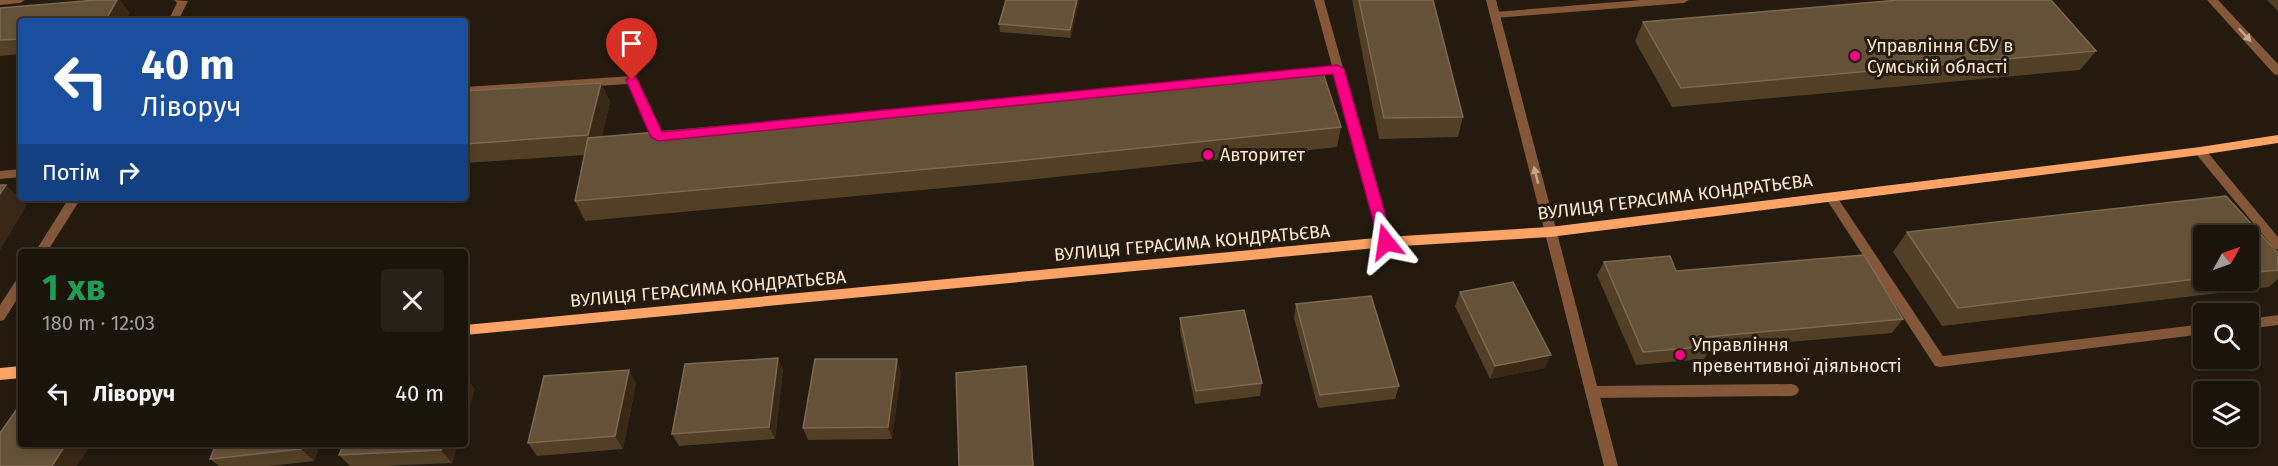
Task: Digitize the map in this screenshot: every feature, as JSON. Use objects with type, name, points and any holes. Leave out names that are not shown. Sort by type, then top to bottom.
[{"type":"street","points":[[0,2],[20,0]]},
{"type":"street","points":[[174,18],[183,1],[179,0]]},
{"type":"street","points":[[1319,0],[1386,242]]},
{"type":"street","points":[[1491,0],[1611,466]]},
{"type":"street","points":[[1495,15],[1684,0]]},
{"type":"street","points":[[2212,0],[2278,71]]},
{"type":"street","points":[[1291,74],[1338,69]]},
{"type":"street","points":[[468,91],[632,80],[658,137],[681,135]]},
{"type":"street","name":"ВУЛИЦЯ ГЕРАСИМА КОНДРАТЬЄВА","points":[[468,330],[1386,242],[1550,232],[2199,152],[2278,139]]},
{"type":"street","points":[[2199,152],[2278,246]]},
{"type":"street","points":[[0,175],[18,173]]},
{"type":"street","points":[[1831,197],[1940,362],[2193,331]]},
{"type":"street","points":[[42,249],[73,201]]},
{"type":"street","points":[[0,316],[18,288]]},
{"type":"street","points":[[2259,323],[2278,320]]},
{"type":"street","points":[[0,374],[18,372]]},
{"type":"street","points":[[1592,392],[1792,390]]},
{"type":"building","points":[[117,0],[107,18],[18,18],[18,39],[0,40],[0,8]]},
{"type":"building","points":[[1006,0],[1077,0],[1070,30],[999,24]]},
{"type":"building","points":[[1359,0],[1433,0],[1463,117],[1384,118]]},
{"type":"building","points":[[1899,0],[2051,0],[2096,51],[1681,88],[1643,22]]},
{"type":"building","points":[[1322,70],[1341,127],[1006,162],[575,201],[588,138],[1002,102]]},
{"type":"building","points":[[601,83],[588,135],[468,144],[468,91]]},
{"type":"building","points":[[0,185],[6,185],[0,194]]},
{"type":"building","points":[[2226,196],[2252,225],[2193,225],[2193,279],[1958,308],[1907,232]]},
{"type":"building","points":[[2259,232],[2278,253],[2278,270],[2259,272]]},
{"type":"building","points":[[1864,255],[1903,319],[1707,337],[1712,346],[1643,352],[1604,262],[1670,256],[1676,271]]},
{"type":"building","points":[[1513,282],[1551,355],[1495,366],[1460,292]]},
{"type":"building","points":[[1371,296],[1399,386],[1320,395],[1296,304]]},
{"type":"building","points":[[1244,310],[1262,383],[1196,391],[1180,318]]},
{"type":"building","points":[[778,358],[769,427],[672,434],[685,364]]},
{"type":"building","points":[[815,359],[897,359],[888,427],[803,428]]},
{"type":"building","points":[[1026,366],[1033,466],[959,466],[956,373]]},
{"type":"building","points":[[629,370],[615,436],[528,443],[544,376]]},
{"type":"building","points":[[18,409],[18,447],[64,447],[52,466],[0,466],[0,433]]},
{"type":"building","points":[[215,447],[302,447],[301,449],[210,459]]},
{"type":"building","points":[[343,447],[442,447],[441,450],[339,455]]},
{"type":"place","name":"Управління СБУ в Сумській області","points":[[1855,56]]},
{"type":"place","name":"Авторитет","points":[[1208,155]]},
{"type":"place","name":"Управління превентивної діяльності","points":[[1680,355]]},
{"type":"route","points":[[632,80],[658,137],[1338,69],[1386,242]]}]
